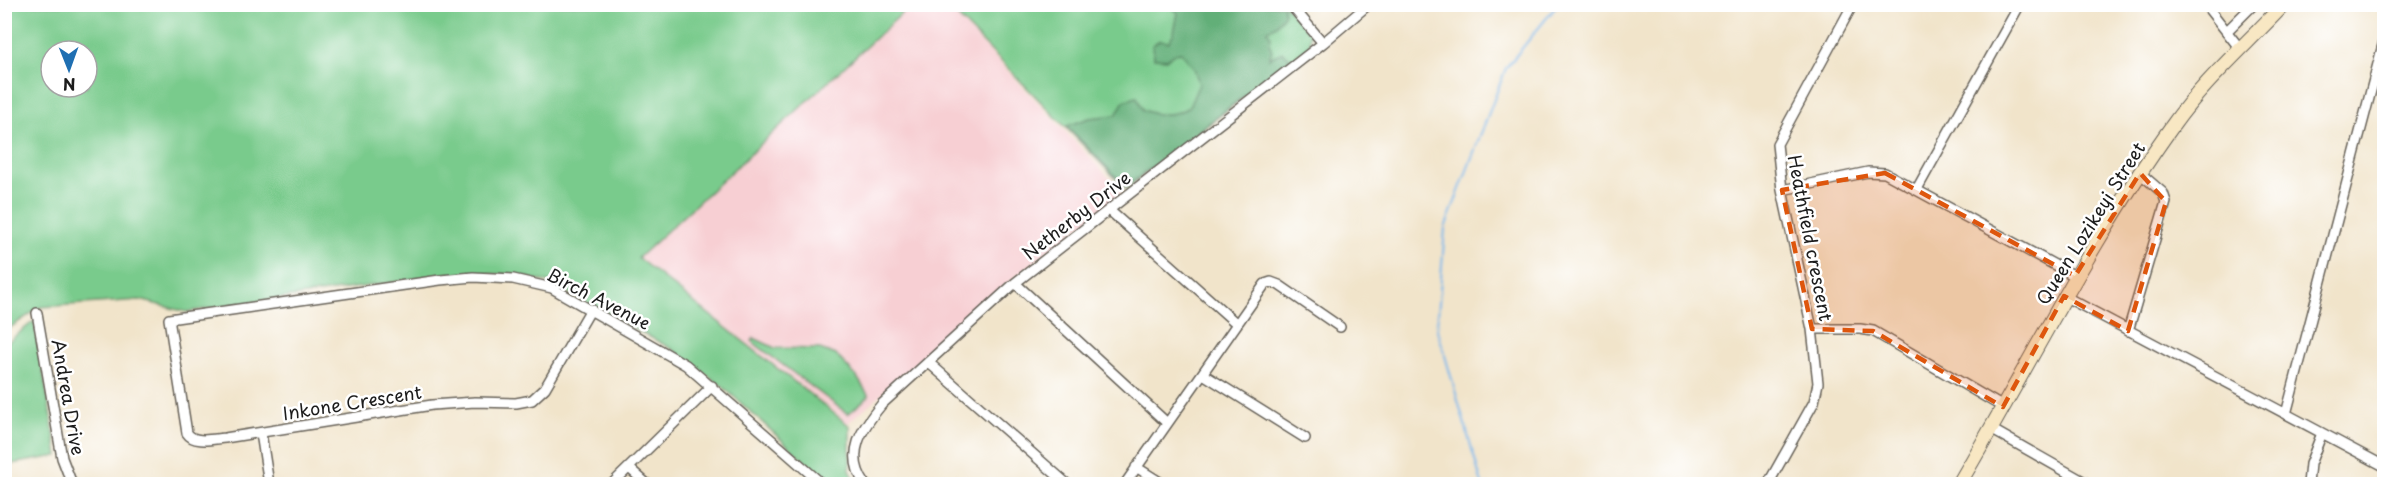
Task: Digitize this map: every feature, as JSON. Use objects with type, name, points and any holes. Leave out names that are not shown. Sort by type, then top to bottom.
[{"type":"main road","name":"Queen Lozikeyi Street","points":[[1959,484],[2075,276],[2140,173],[2174,123],[2193,100],[2284,4]]},
{"type":"street","points":[[1290,4],[1323,43]]},
{"type":"street","name":"Netherby Drive","points":[[864,484],[855,460],[861,432],[882,404],[1015,283],[1323,43],[1369,4]]},
{"type":"street","name":"Heathfield crescent","points":[[1768,484],[1818,392],[1812,329],[1782,190],[1777,144],[1853,4]]},
{"type":"street","points":[[1917,189],[2020,4]]},
{"type":"street","points":[[2227,31],[2254,4]]},
{"type":"street","points":[[2208,6],[2241,50]]},
{"type":"street","points":[[2286,414],[2385,41]]},
{"type":"street","points":[[1782,190],[1878,172],[1885,173],[2075,276]]},
{"type":"street","points":[[2128,331],[2166,202],[2163,193],[2140,173]]},
{"type":"street","points":[[1110,210],[1237,324]]},
{"type":"street","name":"Birch Avenue","points":[[169,319],[440,280],[473,277],[513,279],[539,284],[591,309],[678,360],[712,386],[822,484]]},
{"type":"street","points":[[1125,484],[1268,282],[1280,285],[1340,327]]},
{"type":"street","points":[[1015,283],[1167,423]]},
{"type":"street","points":[[2064,296],[2385,466]]},
{"type":"street","name":"Inkone Crescent","points":[[169,319],[189,437],[204,440],[432,405],[465,402],[516,403],[532,400],[545,388],[591,309]]},
{"type":"street","name":"Andrea Drive","points":[[37,313],[62,458],[72,484]]},
{"type":"street","points":[[1812,329],[1873,331],[2003,407]]},
{"type":"street","points":[[928,362],[1066,484]]},
{"type":"street","points":[[1203,374],[1305,438]]},
{"type":"street","points":[[612,484],[712,386]]},
{"type":"street","points":[[1991,429],[2088,484]]},
{"type":"street","points":[[261,433],[269,484]]},
{"type":"street","points":[[2308,484],[2310,464],[2322,434]]},
{"type":"street","points":[[1136,467],[1163,484]]},
{"type":"street","points":[[629,468],[647,484]]},
{"type":"highlighted area","points":[[1885,173],[2075,276],[2140,173],[2166,202],[2128,331],[2064,296],[2003,407],[1873,331],[1812,329],[1782,190]]},
{"type":"shaded area","points":[[912,5],[945,5],[1123,192],[1012,280],[848,423],[639,258]]},
{"type":"green space","points":[[5,5],[911,5],[638,258],[850,426],[850,470],[857,484],[830,484],[722,386],[672,349],[550,283],[513,274],[452,274],[186,312],[140,300],[41,307],[5,331]]},
{"type":"green space","points":[[946,5],[1285,5],[1310,33],[1310,46],[1126,189]]},
{"type":"green space","points":[[1169,5],[1283,5],[1284,15],[1267,31],[1271,36],[1269,43],[1272,51],[1269,58],[1283,52],[1289,57],[1289,61],[1126,187],[1067,126],[1089,118],[1116,115],[1124,101],[1137,97],[1143,110],[1154,113],[1172,113],[1189,107],[1199,84],[1194,68],[1181,52],[1167,59],[1154,58],[1153,44],[1160,40],[1169,42],[1174,32],[1178,13]]},
{"type":"green space","points":[[34,321],[58,456],[5,465],[5,344]]},
{"type":"green space","points":[[754,338],[775,348],[820,349],[836,355],[857,377],[869,396],[848,414],[751,341]]},
{"type":"waterway","points":[[1482,484],[1437,328],[1445,228],[1506,68],[1558,4]]}]
